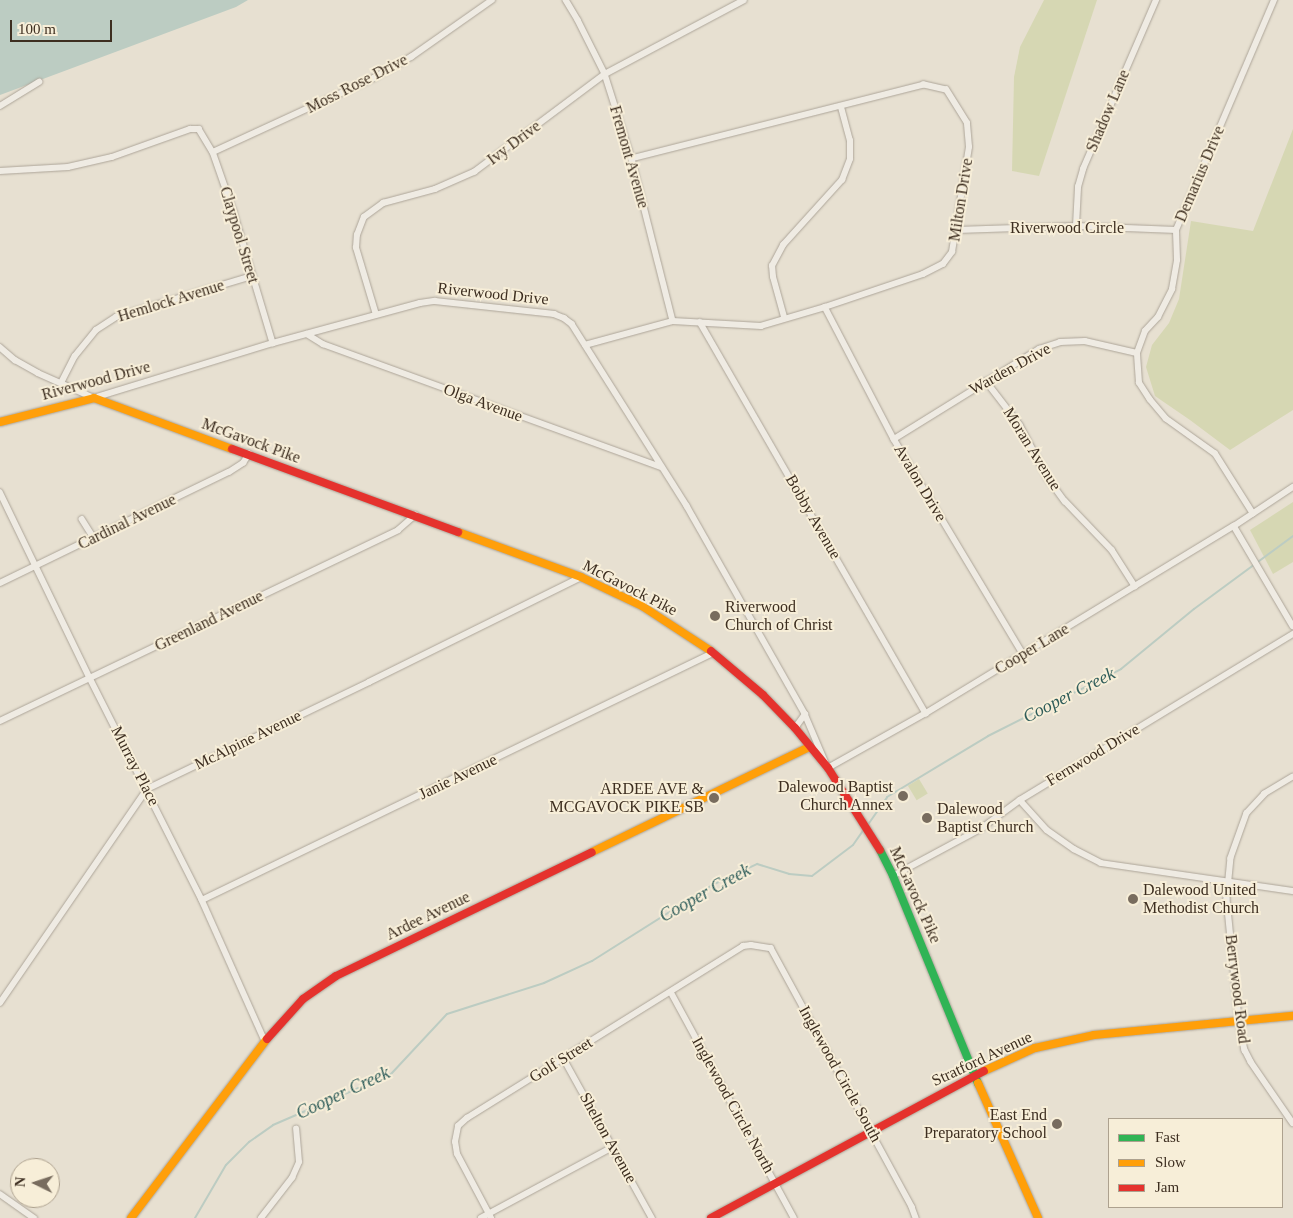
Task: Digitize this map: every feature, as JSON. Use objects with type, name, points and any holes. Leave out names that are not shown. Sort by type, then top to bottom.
[{"type":"street","name":"Moss Rose Drive","points":[[213,152],[374,78],[411,57],[492,0]]},
{"type":"street","name":"Fremont Avenue","points":[[566,0],[605,74],[632,159],[673,321]]},
{"type":"street","name":"Ivy Drive","points":[[376,315],[356,248],[357,235],[364,216],[383,203],[435,189],[474,172],[605,74],[744,0]]},
{"type":"street","name":"Shadow Lane","points":[[1076,226],[1078,187],[1083,169],[1156,0]]},
{"type":"street","name":"Demarius Drive","points":[[1253,514],[1215,454],[1166,419],[1150,400],[1139,382],[1137,353],[1145,331],[1158,317],[1172,289],[1178,260],[1176,230],[1274,0]]},
{"type":"street","points":[[0,106],[39,82]]},
{"type":"street","name":"Milton Drive","points":[[585,345],[673,321],[761,326],[784,317],[825,307],[923,274],[943,264],[952,252],[957,230],[969,146],[967,122],[946,90],[924,86],[632,159]]},
{"type":"street","points":[[784,317],[773,278],[772,266],[783,245],[842,180],[850,159],[850,141],[841,108]]},
{"type":"street","name":"Claypool Street","points":[[0,170],[68,167],[112,157],[190,130],[199,129],[213,152],[234,212],[273,344]]},
{"type":"street","name":"Riverwood Circle","points":[[957,230],[1076,226],[1176,230]]},
{"type":"street","name":"Hemlock Avenue","points":[[61,383],[75,356],[96,330],[116,317],[252,276]]},
{"type":"street","name":"Riverwood Drive","points":[[0,422],[94,398],[307,334],[435,301],[554,314],[572,324],[687,506],[805,714],[828,768]]},
{"type":"street","name":"Avalon Drive","points":[[825,307],[894,439],[1023,654]]},
{"type":"street","name":"Bobby Avenue","points":[[700,322],[926,713]]},
{"type":"street","name":"Olga Avenue","points":[[307,334],[333,348],[661,467]]},
{"type":"street","name":"Warden Drive","points":[[894,439],[1039,349],[1060,342],[1084,340],[1137,353]]},
{"type":"street","name":"McGavock Pike","points":[[0,347],[15,360],[94,398],[581,577],[642,606],[713,654],[763,695],[795,728],[828,768],[871,834],[893,876],[975,1076],[1038,1218]]},
{"type":"street","name":"Moran Avenue","points":[[986,381],[1020,425],[1048,478],[1065,501],[1112,550],[1135,586]]},
{"type":"street","name":"Cardinal Avenue","points":[[0,583],[230,472],[243,463],[249,454]]},
{"type":"street","points":[[1253,514],[1293,487]]},
{"type":"street","name":"Murray Place","points":[[0,492],[90,678],[202,900],[264,1041]]},
{"type":"street","name":"Cooper Lane","points":[[828,768],[926,713],[1253,514]]},
{"type":"street","name":"Greenland Avenue","points":[[0,721],[398,530],[415,515]]},
{"type":"street","points":[[82,518],[94,538]]},
{"type":"street","points":[[1234,526],[1293,626]]},
{"type":"street","name":"McAlpine Avenue","points":[[0,1003],[147,789],[378,678],[581,577]]},
{"type":"street","name":"Fernwood Drive","points":[[893,876],[982,828],[1020,800],[1293,634]]},
{"type":"street","name":"Janie Avenue","points":[[202,900],[713,654]]},
{"type":"street","points":[[795,728],[805,714]]},
{"type":"street","name":"Ardee Avenue","points":[[131,1218],[264,1041],[303,999],[336,976],[809,747],[816,738]]},
{"type":"street","name":"Berrywood Road","points":[[1293,777],[1265,794],[1246,813],[1239,830],[1227,881],[1227,899],[1239,1020],[1245,1050],[1251,1062],[1293,1123]]},
{"type":"street","points":[[1020,800],[1047,830],[1074,849],[1101,863],[1293,892]]},
{"type":"street","name":"Golf Street","points":[[490,1216],[457,1154],[455,1142],[458,1126],[467,1118],[743,946],[751,945]]},
{"type":"street","name":"Inglewood Circle South","points":[[751,945],[771,948],[871,1130],[916,1218]]},
{"type":"street","name":"Inglewood Circle North","points":[[671,992],[794,1218]]},
{"type":"street","name":"Stratford Avenue","points":[[711,1218],[871,1130],[975,1076],[1034,1048],[1094,1035],[1293,1016]]},
{"type":"street","name":"Shelton Avenue","points":[[564,1059],[652,1218]]},
{"type":"street","points":[[261,1218],[292,1178],[299,1162],[296,1129]]},
{"type":"street","points":[[481,1218],[490,1216],[613,1147]]},
{"type":"street","points":[[0,1194],[34,1218]]},
{"type":"green space","points":[[1044,0],[1097,0],[1039,176],[1012,171],[1014,77],[1020,47]]},
{"type":"green space","points":[[1293,129],[1293,410],[1230,450],[1155,396],[1146,367],[1152,345],[1169,323],[1179,299],[1191,221],[1253,231]]},
{"type":"green space","points":[[1293,502],[1293,562],[1273,574],[1250,530]]},
{"type":"green space","points":[[919,779],[928,794],[917,800],[908,786]]},
{"type":"shaded area","points":[[0,0],[248,0],[236,7],[0,95]]},
{"type":"waterway","name":"Cooper Creek","points":[[867,826],[887,797],[988,736],[1121,669],[1194,609],[1293,536]]},
{"type":"waterway","name":"Cooper Creek","points":[[195,1218],[226,1165],[249,1142],[273,1125],[391,1074],[447,1014],[544,983],[592,961],[712,885],[757,864],[789,874],[812,876],[853,845],[864,829]]},
{"type":"traffic: fast","points":[[880,850],[893,876],[978,1083]]},
{"type":"traffic: slow","points":[[0,422],[94,398],[232,449]]},
{"type":"traffic: slow","points":[[458,532],[581,577],[642,606],[711,651]]},
{"type":"traffic: slow","points":[[592,852],[809,747]]},
{"type":"traffic: slow","points":[[984,1071],[1035,1048],[1094,1035],[1293,1016]]},
{"type":"traffic: slow","points":[[131,1218],[267,1039]]},
{"type":"traffic: slow","points":[[978,1083],[1038,1218]]},
{"type":"traffic: jam","points":[[232,449],[458,532]]},
{"type":"traffic: jam","points":[[711,651],[763,695],[795,728],[828,768],[880,850]]},
{"type":"traffic: jam","points":[[267,1039],[303,999],[336,976],[592,852]]},
{"type":"traffic: jam","points":[[711,1218],[984,1071]]},
{"type":"place","name":"Riverwood Church of Christ","points":[[715,616]]},
{"type":"place","name":"Dalewood Baptist Church Annex","points":[[903,796]]},
{"type":"place","name":"ARDEE AVE & MCGAVOCK PIKE SB","points":[[714,798]]},
{"type":"place","name":"Dalewood Baptist Church","points":[[927,818]]},
{"type":"place","name":"Dalewood United Methodist Church","points":[[1133,899]]},
{"type":"place","name":"East End Preparatory School","points":[[1057,1124]]}]
